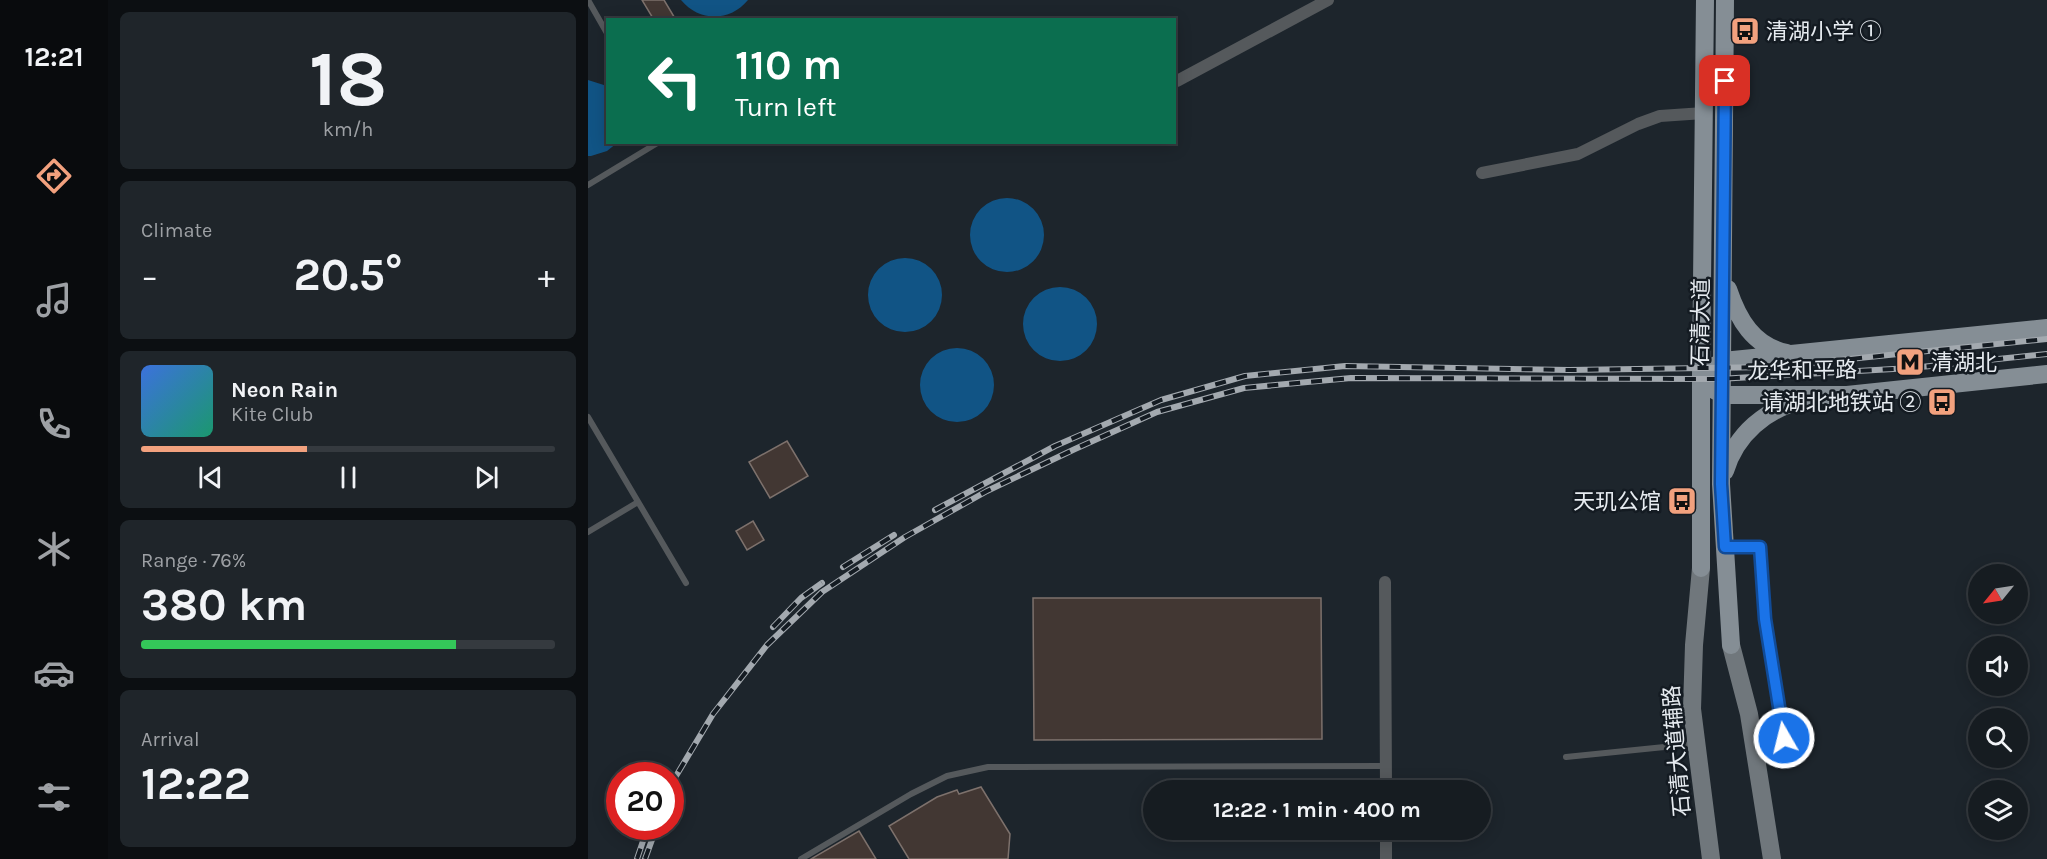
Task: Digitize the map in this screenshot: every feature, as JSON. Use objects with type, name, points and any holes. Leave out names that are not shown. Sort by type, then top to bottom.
[{"type":"main road","name":"石清大道","points":[[1701,568],[1705,0]]},
{"type":"main road","name":"石清大道","points":[[1725,0],[1724,361],[1721,484],[1731,645],[1749,714],[1772,859]]},
{"type":"main road","points":[[1724,269],[1734,306],[1753,336],[1771,348],[1794,354]]},
{"type":"main road","name":"龙华和平路","points":[[2047,328],[1724,361],[1714,365],[1701,377],[1706,384],[1723,395],[1818,396],[2047,374]]},
{"type":"main road","points":[[1721,484],[1727,463],[1738,442],[1754,424],[1781,407],[1818,396]]},
{"type":"main road","name":"石清大道辅路","points":[[1701,568],[1694,645],[1692,709],[1711,859]]},
{"type":"street","points":[[1177,81],[1328,0]]},
{"type":"street","points":[[1482,173],[1578,154],[1638,124],[1660,116],[1704,113]]},
{"type":"street","points":[[1385,582],[1386,780]]},
{"type":"street","points":[[1386,840],[1386,859]]},
{"type":"lane","points":[[588,0],[606,32]]},
{"type":"lane","points":[[588,185],[655,144]]},
{"type":"lane","points":[[588,417],[686,583]]},
{"type":"lane","points":[[588,532],[638,502]]},
{"type":"lane","points":[[1725,547],[1760,547],[1765,619],[1784,738]]},
{"type":"lane","points":[[1566,757],[1695,744]]},
{"type":"lane","points":[[801,859],[929,785],[948,776],[988,766],[1386,766]]},
{"type":"water","points":[[681,0],[748,0],[732,12],[715,16],[697,12]]},
{"type":"water","points":[[588,80],[606,86],[606,144],[616,144],[607,151],[588,156]]},
{"type":"water","points":[[1000,198],[1014,198],[1028,204],[1038,214],[1044,228],[1044,242],[1038,256],[1028,266],[1014,272],[1000,272],[986,266],[976,256],[970,242],[970,228],[976,214],[986,204]]},
{"type":"water","points":[[898,258],[912,258],[926,264],[936,274],[942,288],[942,302],[936,316],[926,326],[912,332],[898,332],[884,326],[874,316],[868,302],[868,288],[874,274],[884,264]]},
{"type":"water","points":[[1053,287],[1067,287],[1081,293],[1091,303],[1097,317],[1097,331],[1091,345],[1081,355],[1067,361],[1053,361],[1039,355],[1029,345],[1023,331],[1023,317],[1029,303],[1039,293]]},
{"type":"water","points":[[950,348],[964,348],[978,354],[988,364],[994,378],[994,392],[988,406],[978,416],[964,422],[950,422],[936,416],[926,406],[920,392],[920,378],[926,364],[936,354]]},
{"type":"building","points":[[642,0],[664,0],[675,18],[653,18]]},
{"type":"building","points":[[787,441],[808,476],[770,498],[749,462]]},
{"type":"building","points":[[753,521],[764,540],[747,550],[736,531]]},
{"type":"building","points":[[1033,598],[1321,598],[1322,739],[1034,740]]},
{"type":"building","points":[[981,787],[1010,834],[1008,859],[909,859],[889,826],[937,797],[957,790],[959,794]]},
{"type":"building","points":[[859,831],[876,859],[811,859]]},
{"type":"railway","points":[[935,510],[1055,446],[1161,400],[1245,376],[1345,366],[1569,370],[1771,367],[2047,339]]},
{"type":"railway","points":[[684,763],[713,714],[767,645],[822,592],[905,537],[987,491],[1157,412],[1244,388],[1351,378],[1718,379],[1911,368],[2047,354]]},
{"type":"railway","points":[[843,567],[894,535]]},
{"type":"railway","points":[[773,627],[801,598],[822,583]]},
{"type":"railway","points":[[637,859],[643,840]]},
{"type":"railway","points":[[645,859],[652,840]]},
{"type":"place","name":"清湖小学 ①","points":[[1745,31]]},
{"type":"place","name":"清湖北","points":[[1910,362]]},
{"type":"place","name":"请湖北地铁站 ②","points":[[1942,402]]},
{"type":"place","name":"天玑公馆","points":[[1682,501]]},
{"type":"route","points":[[1725,81],[1721,484],[1725,547],[1760,547],[1765,619],[1784,738]]}]
